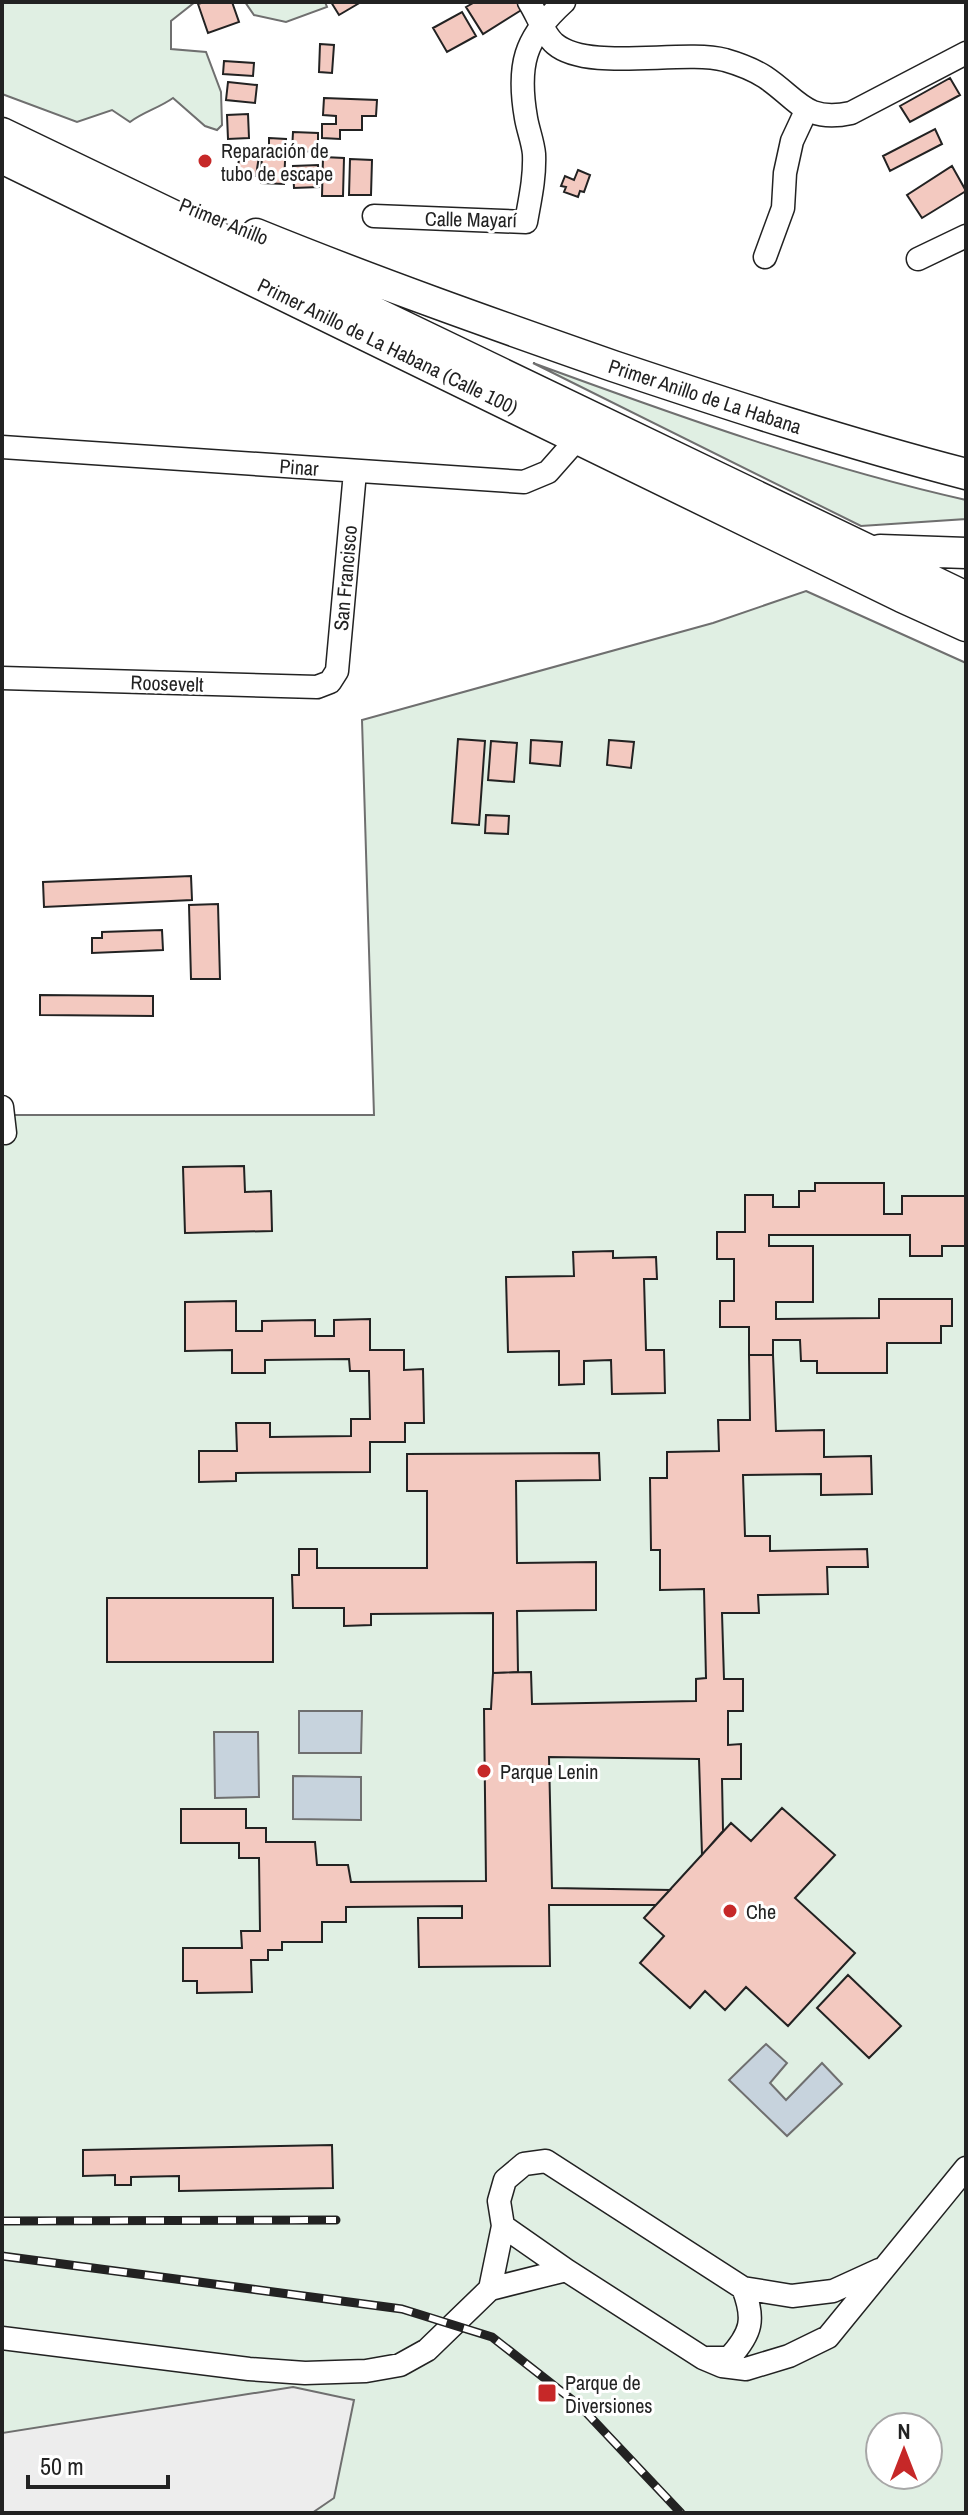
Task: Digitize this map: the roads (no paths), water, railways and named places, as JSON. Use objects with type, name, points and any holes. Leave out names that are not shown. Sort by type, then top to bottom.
[{"type":"highway","name":"Primer Anillo","points":[[2,132],[447,308]]},
{"type":"highway","points":[[2,132],[966,597]]},
{"type":"highway","name":"Primer Anillo de La Habana (Calle 100)","points":[[2,158],[966,626]]},
{"type":"highway","name":"Primer Anillo de La Habana","points":[[447,308],[794,427],[966,474]]},
{"type":"highway","points":[[773,534],[867,548],[966,553]]},
{"type":"street","points":[[529,2],[555,44],[584,55],[603,58],[702,57],[741,66],[765,77],[806,111],[834,116],[851,113],[966,53]]},
{"type":"street","name":"Calle Mayarí","points":[[374,216],[526,222],[535,179],[521,80],[524,61],[541,23],[564,2]]},
{"type":"street","points":[[765,257],[783,208],[785,173],[792,141],[806,111]]},
{"type":"street","points":[[918,259],[966,236]]},
{"type":"street","name":"Pinar","points":[[2,447],[524,482],[548,472],[578,438]]},
{"type":"street","name":"San Francisco","points":[[330,682],[337,671],[355,472]]},
{"type":"street","name":"Roosevelt","points":[[2,678],[317,687],[330,682]]},
{"type":"street","points":[[2,1107],[5,1133]]},
{"type":"street","points":[[490,2289],[503,2226],[499,2201],[505,2180],[524,2164],[546,2161],[743,2288],[792,2296],[833,2291],[887,2266]]},
{"type":"street","points":[[503,2226],[703,2358],[722,2366],[746,2369],[789,2356],[828,2337],[966,2168]]},
{"type":"street","points":[[2,2338],[249,2369],[305,2373],[366,2371],[400,2365],[427,2350],[490,2289],[566,2270]]},
{"type":"street","points":[[703,2358],[729,2358],[743,2342],[749,2329],[751,2309],[743,2288]]},
{"type":"railway","points":[[2,2221],[336,2220]]},
{"type":"railway","points":[[2,2256],[402,2309],[492,2337],[580,2406],[681,2513]]},
{"type":"place","name":"Reparación de tubo de escape","points":[[205,161]]},
{"type":"place","name":"Parque Lenin","points":[[484,1771]]},
{"type":"place","name":"Che","points":[[730,1911]]},
{"type":"place","name":"Parque de Diversiones","points":[[547,2393]]}]
